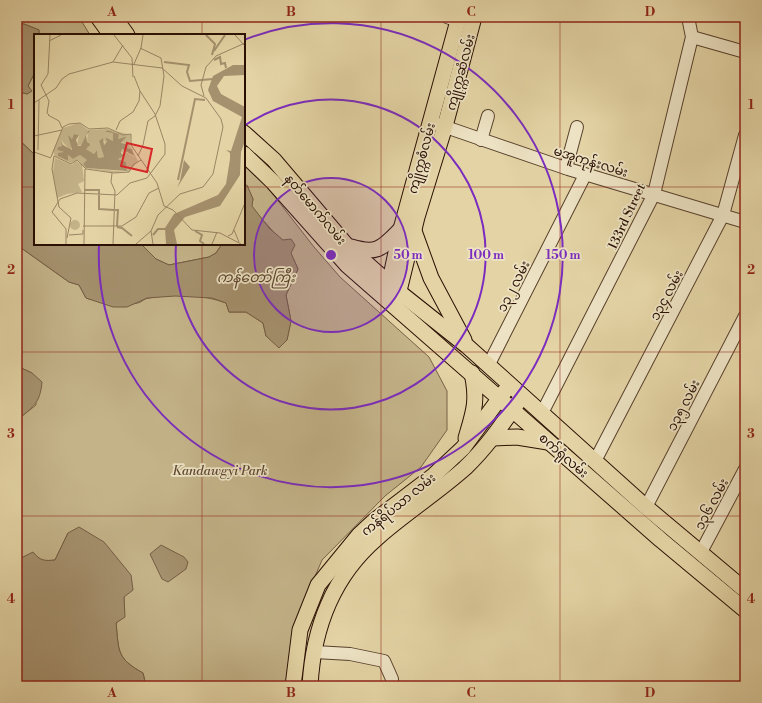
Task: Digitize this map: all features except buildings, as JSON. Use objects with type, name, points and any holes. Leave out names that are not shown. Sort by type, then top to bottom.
[{"type":"main road","points":[[98,17],[110,34]]},
{"type":"main road","points":[[114,17],[126,34]]},
{"type":"main road","name":"ကျိုက္ကဆံလမ်း","points":[[445,126],[474,17]]},
{"type":"main road","name":"ကျိုက္ကစံလမ်း","points":[[390,303],[408,230],[430,122],[455,18]]},
{"type":"main road","name":"ကျိုက္ကစံလမ်း","points":[[408,230],[445,126]]},
{"type":"main road","name":"နတ်မောက်လမ်း","points":[[245,134],[274,160],[348,247],[394,287]]},
{"type":"main road","name":"နတ်မောက်လမ်း","points":[[245,155],[273,182],[347,266],[390,303]]},
{"type":"main road","points":[[348,247],[368,252],[384,246],[408,230],[431,278],[467,346]]},
{"type":"main road","name":"စက်ရုံလမ်း","points":[[394,287],[467,346],[646,507],[745,590]]},
{"type":"main road","name":"စက်ရုံလမ်း","points":[[390,303],[472,373],[499,399],[661,540],[745,610]]},
{"type":"main road","points":[[462,448],[476,402],[476,392],[472,373]]},
{"type":"main road","name":"ကန်ရိပ်သာ လမ်း","points":[[293,686],[300,630],[318,585],[359,534],[406,506],[433,476],[462,448],[510,386]]},
{"type":"main road","points":[[310,686],[320,626],[337,585],[354,562],[406,506],[465,467],[493,438],[523,396]]},
{"type":"main road","points":[[493,438],[517,437],[549,442]]},
{"type":"street","name":"133rd Street","points":[[542,413],[654,194],[692,37],[688,17]]},
{"type":"street","points":[[692,37],[745,52]]},
{"type":"street","points":[[481,140],[488,116]]},
{"type":"street","name":"မအူကုန်းလမ်း","points":[[430,122],[585,175],[654,194],[745,222]]},
{"type":"street","points":[[566,168],[577,127]]},
{"type":"street","name":"၁၃၄ လမ်း","points":[[595,461],[723,216],[745,135]]},
{"type":"street","name":"၁၃၂ လမ်း","points":[[488,366],[585,175]]},
{"type":"street","name":"၁၃၅ လမ်း","points":[[646,507],[745,316]]},
{"type":"street","name":"၁၃၆ လမ်း","points":[[701,552],[745,469]]},
{"type":"street","points":[[315,652],[350,654],[384,661],[392,679],[392,686]]},
{"type":"green space","points":[[17,17],[79,17],[89,34],[39,34],[39,30],[24,24],[17,24]]},
{"type":"green space","points":[[34,74],[34,154],[17,138],[17,91],[27,94],[31,91],[28,86]]},
{"type":"green space","name":"Kandawgyi Park","points":[[245,167],[261,179],[314,247],[340,277],[429,357],[447,391],[447,430],[421,467],[385,496],[322,560],[296,621],[287,686],[146,686],[143,673],[128,663],[120,653],[116,623],[124,617],[124,597],[68,533],[55,560],[45,561],[29,555],[19,559],[17,567],[17,420],[36,405],[32,373],[17,366],[17,245],[69,282],[79,285],[86,298],[104,302],[133,304],[148,298],[198,296],[226,303],[229,312],[246,312],[263,323],[266,336],[287,340],[291,321],[286,295],[298,269],[289,251],[251,206],[253,199],[247,186],[245,186]]},
{"type":"green space","points":[[142,245],[221,245],[216,253],[209,257],[169,265],[156,259]]},
{"type":"water","points":[[17,24],[24,24],[39,30],[39,34],[34,34],[34,74],[28,86],[32,91],[27,94],[17,91]]},
{"type":"water","name":"ကန်တော်ကြီး","points":[[17,138],[34,154],[34,245],[142,245],[156,259],[169,265],[209,257],[216,253],[221,245],[245,245],[245,186],[247,185],[253,199],[252,206],[269,228],[283,240],[291,239],[295,245],[291,253],[298,269],[286,295],[291,321],[287,340],[279,348],[266,336],[263,323],[246,312],[229,312],[226,303],[212,298],[175,296],[147,298],[127,307],[113,307],[86,298],[79,285],[69,282],[17,245]]},
{"type":"water","points":[[17,366],[32,373],[42,382],[40,395],[35,404],[17,420]]},
{"type":"water","points":[[79,527],[104,542],[131,575],[133,590],[124,597],[125,617],[116,623],[118,641],[120,653],[123,658],[134,668],[143,673],[146,686],[17,686],[17,567],[19,559],[33,552],[43,560],[55,560],[68,533]]},
{"type":"water","points":[[161,545],[184,557],[188,562],[186,569],[168,582],[162,579],[150,554]]}]
